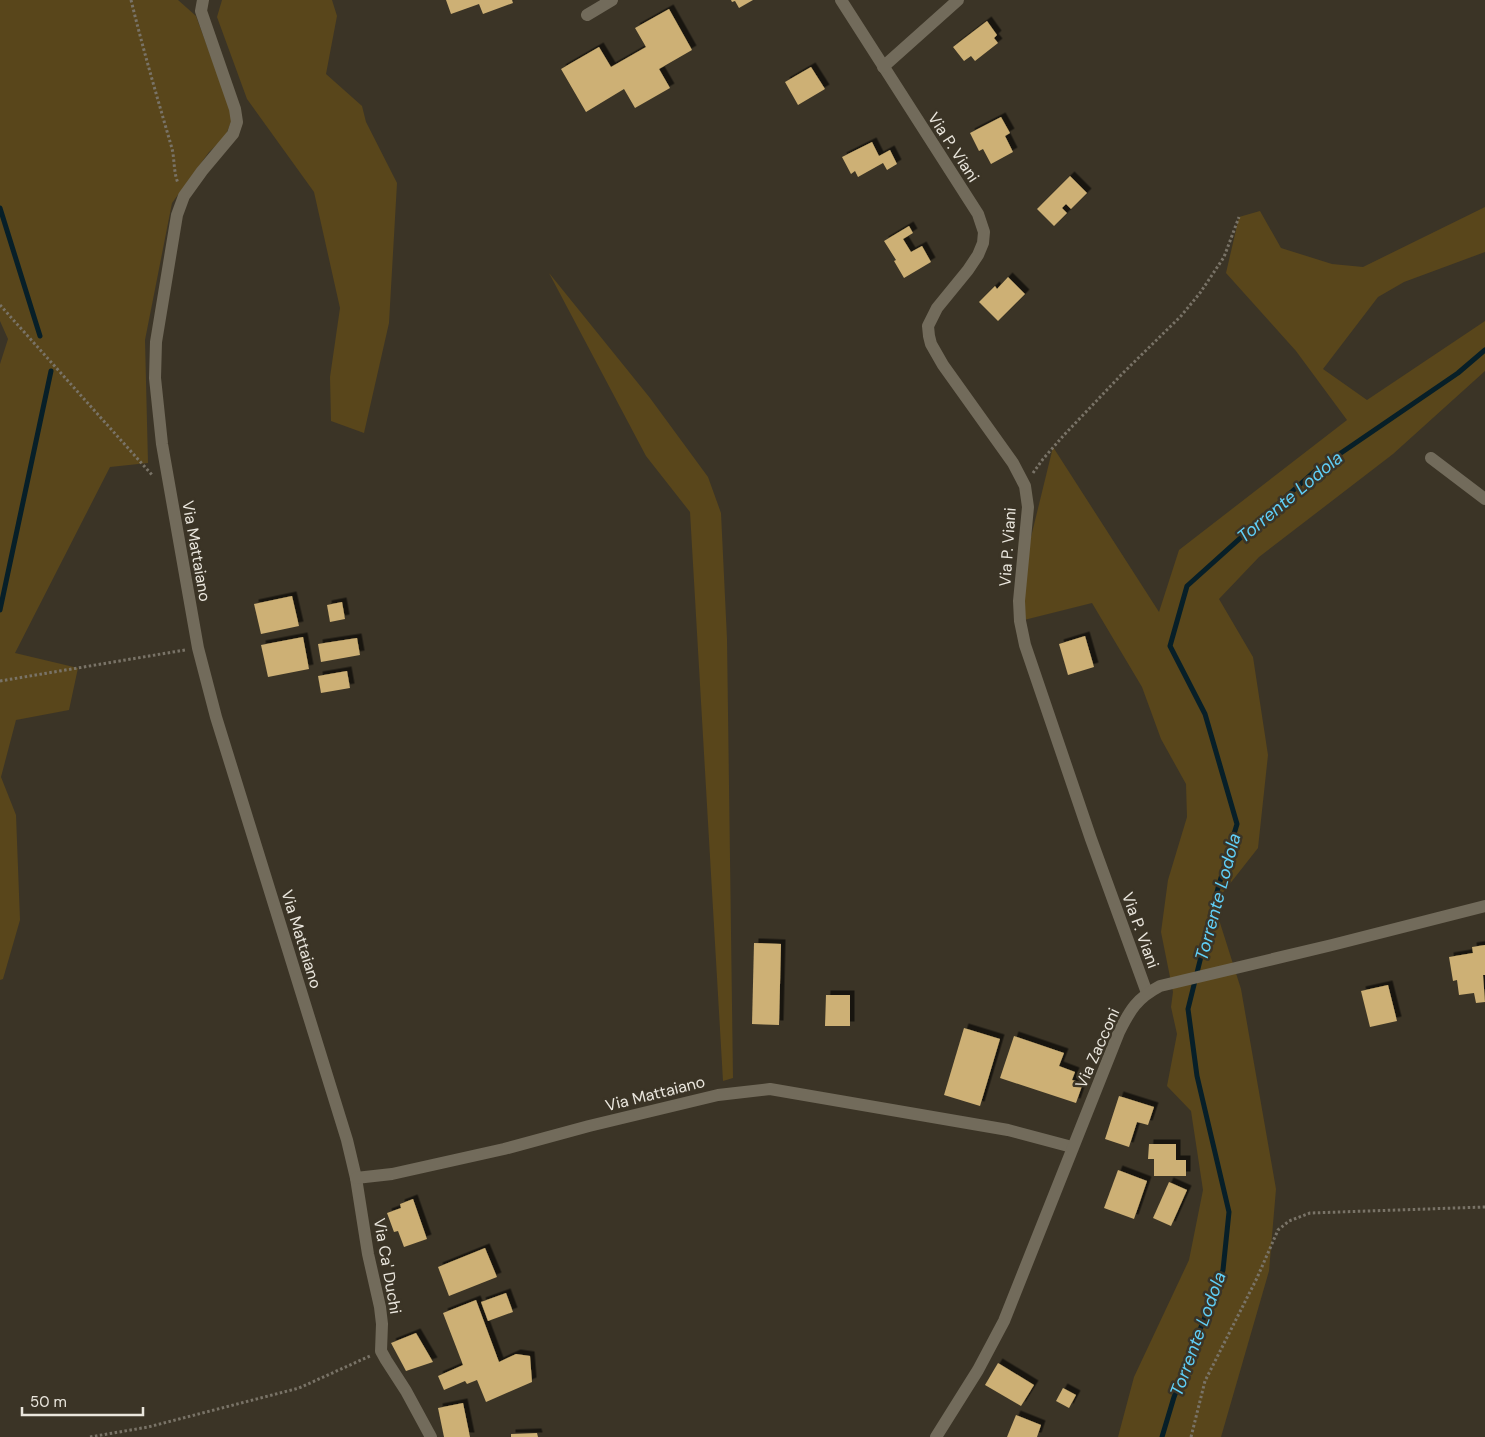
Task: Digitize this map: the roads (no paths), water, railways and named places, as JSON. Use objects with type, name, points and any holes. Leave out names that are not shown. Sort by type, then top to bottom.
[{"type":"street","points":[[587,15],[612,0]]},
{"type":"street","name":"Via P. Viani","points":[[841,0],[978,214],[984,232],[983,243],[978,255],[937,308],[928,326],[929,336],[931,344],[943,365],[1013,463],[1024,486],[1028,507],[1019,601],[1020,621],[1026,645],[1091,839],[1147,993]]},
{"type":"street","points":[[883,67],[958,0]]},
{"type":"street","name":"Via Mattaiano","points":[[202,6],[235,109],[237,122],[233,134],[207,164],[184,196],[177,215],[156,342],[155,378],[162,444],[198,648],[216,717],[347,1140],[356,1178],[392,1174],[504,1149],[588,1126],[718,1095],[770,1089],[1008,1130],[1072,1147]]},
{"type":"street","points":[[1431,458],[1485,499]]},
{"type":"street","name":"Via Zacconi","points":[[936,1437],[978,1370],[1004,1321],[1119,1032],[1137,1001],[1160,986],[1485,906]]},
{"type":"street","name":"Via Ca' Duchi","points":[[356,1178],[368,1254],[380,1307],[382,1351],[431,1437]]},
{"type":"waterway","points":[[0,208],[40,336]]},
{"type":"waterway","name":"Torrente Lodola","points":[[1162,1437],[1174,1397],[1223,1270],[1229,1212],[1197,1076],[1188,1009],[1218,888],[1237,824],[1205,714],[1170,646],[1187,586],[1316,470],[1458,373],[1485,350]]},
{"type":"waterway","points":[[0,610],[51,371]]}]
